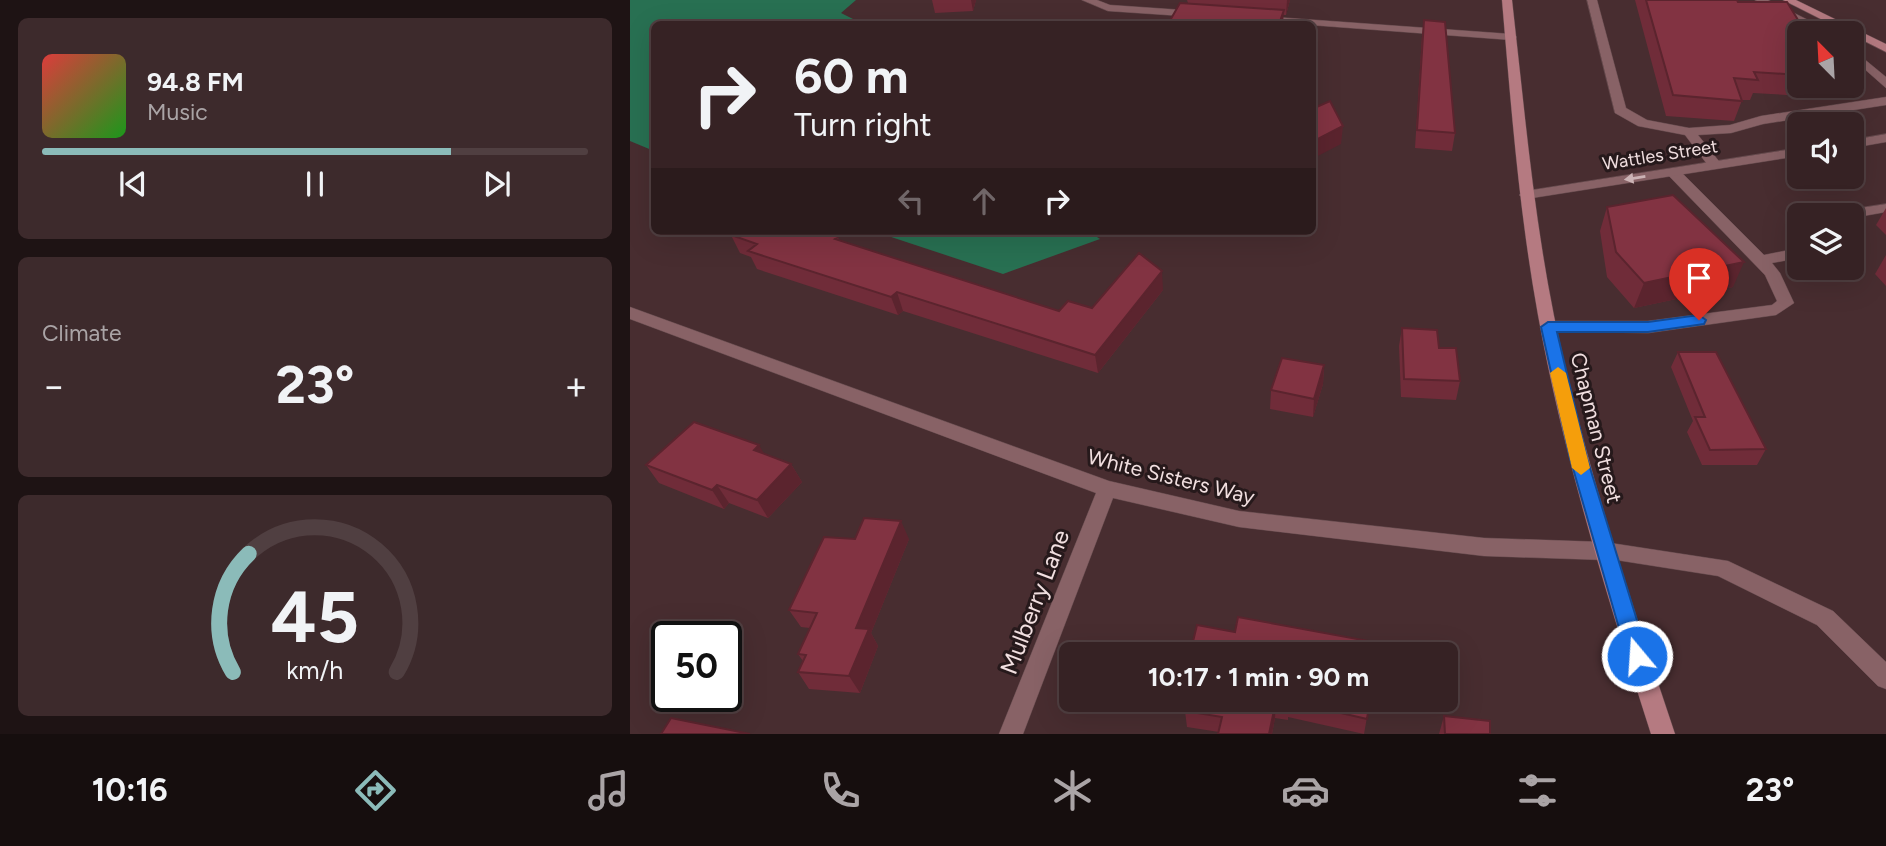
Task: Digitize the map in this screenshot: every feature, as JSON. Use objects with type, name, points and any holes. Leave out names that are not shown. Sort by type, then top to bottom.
[{"type":"main road","name":"Chapman Street","points":[[1507,0],[1526,195],[1548,327],[1572,435],[1604,551],[1663,734]]},
{"type":"main road","points":[[1788,0],[1826,21]]},
{"type":"main road","points":[[1864,40],[1886,49]]},
{"type":"street","points":[[1087,0],[1108,8],[1215,16]]},
{"type":"street","points":[[1592,0],[1620,110],[1643,122],[1689,132],[1731,129],[1761,120],[1886,102]]},
{"type":"street","points":[[1760,0],[1803,21]]},
{"type":"street","points":[[1242,18],[1284,21]]},
{"type":"street","points":[[1316,23],[1511,37]]},
{"type":"street","points":[[1864,63],[1886,84]]},
{"type":"street","points":[[1689,132],[1714,165]]},
{"type":"street","points":[[1864,142],[1886,138]]},
{"type":"street","name":"Wattles Street","points":[[1526,195],[1787,154]]},
{"type":"street","points":[[1548,327],[1648,327],[1776,310],[1786,303],[1772,273],[1673,172]]},
{"type":"street","points":[[1864,211],[1886,208]]},
{"type":"street","points":[[1760,261],[1787,255]]},
{"type":"street","name":"White Sisters Way","points":[[630,313],[1107,489],[1239,519],[1484,547],[1604,551],[1721,567],[1825,618],[1886,678]]},
{"type":"street","name":"Mulberry Lane","points":[[1011,734],[1107,489]]},
{"type":"green space","points":[[630,0],[856,0],[841,13],[857,21],[651,21],[651,150],[630,141]]},
{"type":"green space","points":[[885,235],[1094,235],[1100,239],[1003,274]]},
{"type":"building","points":[[1646,0],[1787,2],[1799,21],[1787,21],[1787,74],[1754,72],[1758,80],[1734,78],[1742,101],[1673,95]]},
{"type":"building","points":[[1180,3],[1284,10],[1280,21],[1170,21]]},
{"type":"building","points":[[1424,20],[1445,22],[1455,133],[1417,130]]},
{"type":"building","points":[[1330,101],[1343,126],[1316,140],[1316,107]]},
{"type":"building","points":[[1673,195],[1744,262],[1644,283],[1616,252],[1607,207]]},
{"type":"building","points":[[731,235],[832,235],[838,237],[835,239],[1059,311],[1068,301],[1092,308],[1139,253],[1162,271],[1095,355],[897,292],[891,297],[748,251],[757,244]]},
{"type":"building","points":[[1402,328],[1437,330],[1439,348],[1456,348],[1460,381],[1404,379]]},
{"type":"building","points":[[1678,352],[1716,352],[1766,449],[1710,450],[1695,417],[1705,417]]},
{"type":"building","points":[[1282,358],[1324,365],[1314,399],[1271,390]]},
{"type":"building","points":[[694,422],[759,445],[754,450],[791,464],[757,500],[717,485],[712,490],[646,465]]},
{"type":"building","points":[[864,518],[901,521],[856,628],[869,629],[849,676],[798,672],[806,655],[798,654],[817,613],[789,610],[824,537],[855,539]]},
{"type":"building","points":[[1238,617],[1374,642],[1193,642],[1197,625],[1235,632]]},
{"type":"building","points":[[1191,712],[1274,712],[1269,734],[1218,734],[1222,717]]},
{"type":"building","points":[[1337,712],[1368,712],[1367,719]]},
{"type":"building","points":[[1444,716],[1490,721],[1490,734],[1445,734]]},
{"type":"building","points":[[671,718],[750,734],[661,734]]},
{"type":"slow traffic","points":[[1558,373],[1581,468]]},
{"type":"route","points":[[1637,656],[1578,458],[1548,327],[1648,327],[1699,320]]}]
